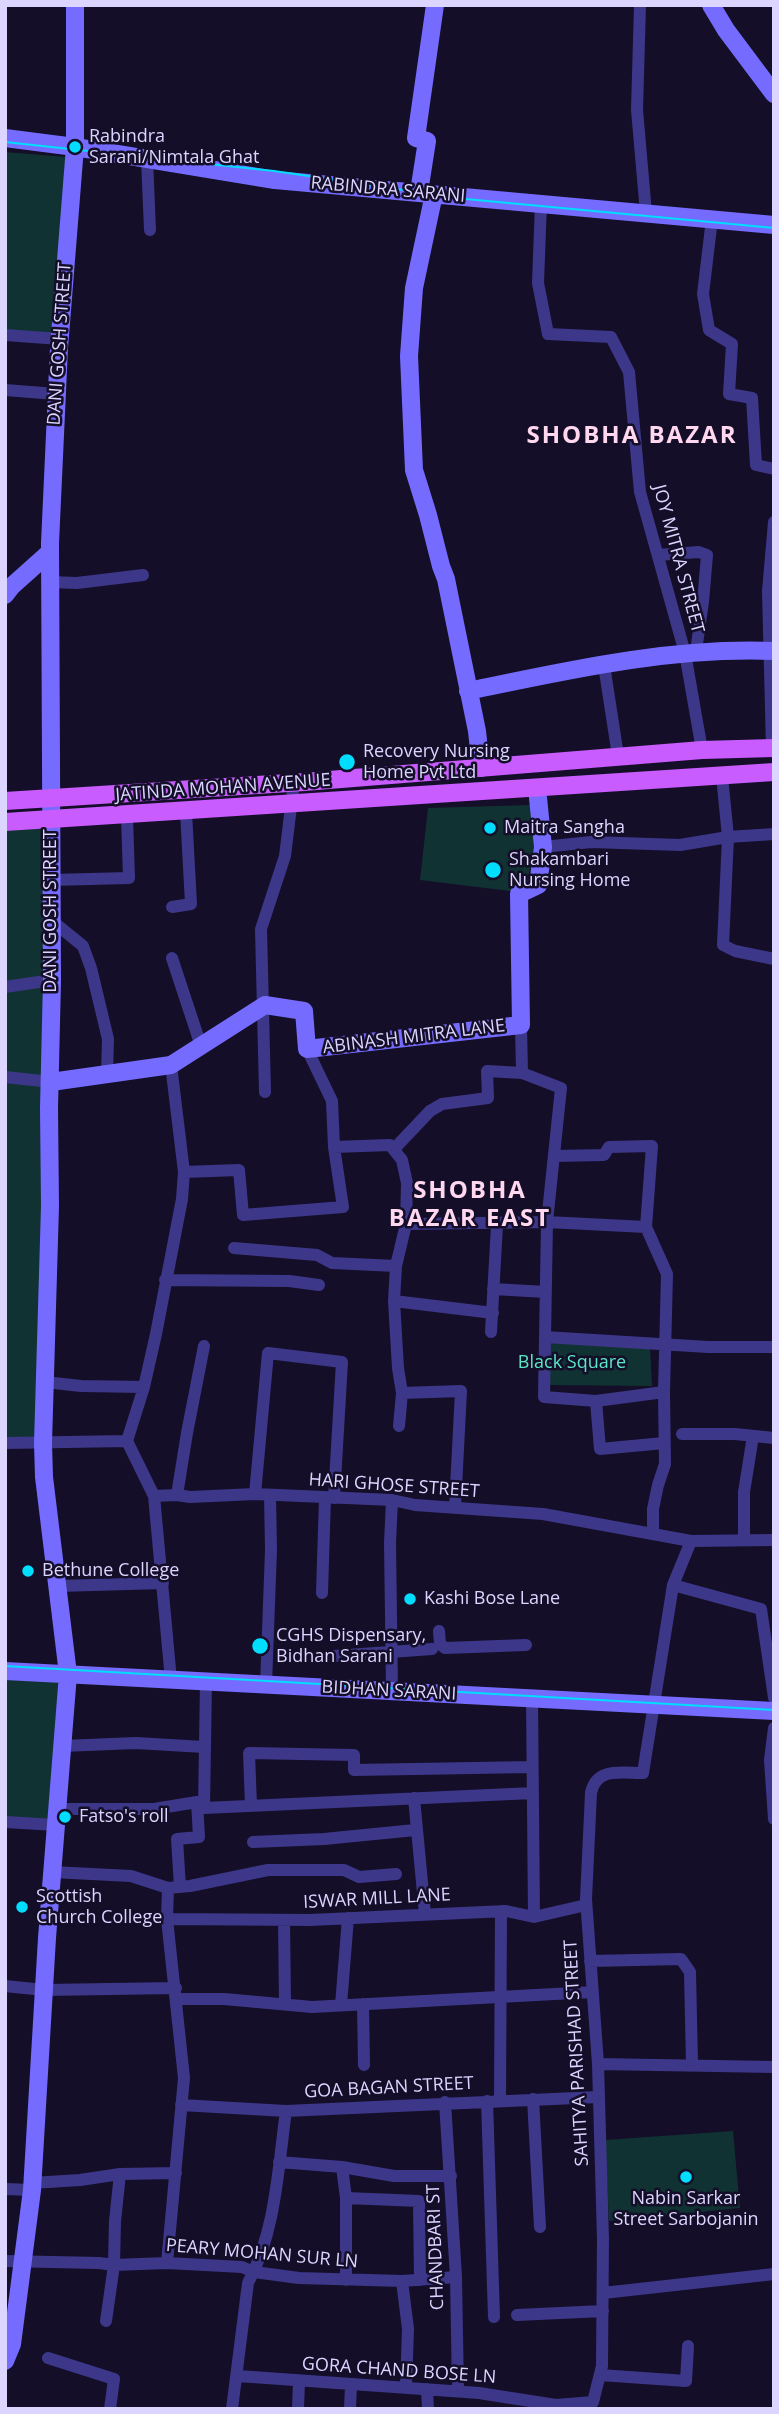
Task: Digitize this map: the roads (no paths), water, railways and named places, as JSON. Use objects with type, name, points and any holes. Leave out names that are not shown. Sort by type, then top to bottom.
[{"type":"main road","points":[[5,801],[51,800],[702,750],[773,748]]},
{"type":"main road","name":"JATINDA MOHAN AVENUE","points":[[5,822],[774,772]]},
{"type":"street","name":"DANI GOSH STREET","points":[[5,2361],[12,2344],[32,2186],[68,1674],[44,1477],[43,1443],[51,1082],[50,552],[60,339],[75,147],[75,5]]},
{"type":"street","points":[[435,5],[416,138],[427,141],[427,193],[409,356],[414,470],[446,579],[477,731],[481,768]]},
{"type":"street","points":[[640,5],[637,110],[646,213]]},
{"type":"street","points":[[711,5],[726,30],[774,94]]},
{"type":"street","name":"RABINDRA SARANI","points":[[5,138],[275,180],[774,225]]},
{"type":"street","points":[[147,159],[150,230]]},
{"type":"street","name":"JOY MITRA STREET","points":[[541,204],[538,283],[548,334],[611,337],[629,372],[640,492],[691,652],[702,750]]},
{"type":"street","points":[[712,219],[703,294],[709,330],[732,344],[729,394],[752,398],[756,465],[774,469]]},
{"type":"street","points":[[5,335],[60,339]]},
{"type":"street","points":[[5,390],[57,394]]},
{"type":"street","points":[[773,748],[771,570],[774,522]]},
{"type":"street","points":[[5,594],[50,552]]},
{"type":"street","points":[[658,555],[699,552],[706,555],[703,602],[691,652]]},
{"type":"street","points":[[50,582],[77,583],[143,575]]},
{"type":"street","points":[[468,691],[666,654],[771,651]]},
{"type":"street","points":[[604,665],[618,756]]},
{"type":"street","points":[[722,776],[728,837],[723,945],[736,951],[774,959]]},
{"type":"street","points":[[265,1092],[265,1005],[261,929],[285,856],[294,782]]},
{"type":"street","points":[[522,1073],[519,894],[538,885],[543,847],[537,788]]},
{"type":"street","points":[[172,907],[191,904],[186,812]]},
{"type":"street","points":[[51,880],[129,878],[127,816]]},
{"type":"street","points":[[543,847],[591,842],[680,845],[728,837],[774,834]]},
{"type":"street","points":[[51,920],[83,946],[91,968],[108,1039],[107,1074]]},
{"type":"street","points":[[172,958],[201,1045]]},
{"type":"street","points":[[5,987],[51,980]]},
{"type":"street","points":[[5,1077],[51,1082],[171,1065],[265,1005],[304,1010],[307,1049],[332,1101],[334,1147],[343,1207],[243,1215],[239,1170],[184,1172]]},
{"type":"street","name":"ABINASH MITRA LANE","points":[[307,1049],[521,1025]]},
{"type":"street","points":[[171,1065],[184,1172],[182,1199],[144,1387],[127,1441],[154,1496],[171,1680]]},
{"type":"street","points":[[394,1149],[430,1111],[442,1104],[488,1098],[487,1071],[522,1073],[561,1088],[547,1222],[544,1397],[596,1401],[664,1392]]},
{"type":"street","points":[[334,1147],[385,1144],[390,1145],[402,1160],[407,1183],[406,1224],[396,1266],[394,1301],[402,1393],[399,1426]]},
{"type":"street","points":[[554,1156],[604,1155],[609,1147],[652,1146],[646,1227],[667,1274],[664,1344],[665,1464],[653,1509],[653,1533]]},
{"type":"street","points":[[406,1224],[547,1222],[646,1227]]},
{"type":"street","points":[[491,1332],[497,1224]]},
{"type":"street","points":[[234,1248],[317,1255],[332,1263],[396,1266]]},
{"type":"street","points":[[165,1280],[289,1281],[319,1285]]},
{"type":"street","points":[[493,1289],[546,1292]]},
{"type":"street","points":[[394,1301],[494,1313]]},
{"type":"street","points":[[545,1337],[774,1347]]},
{"type":"street","points":[[177,1495],[204,1346]]},
{"type":"street","points":[[255,1494],[268,1353],[342,1362],[322,1593]]},
{"type":"street","points":[[45,1382],[144,1387]]},
{"type":"street","points":[[402,1393],[461,1391],[455,1507]]},
{"type":"street","points":[[596,1401],[600,1449],[664,1443]]},
{"type":"street","points":[[682,1434],[774,1438]]},
{"type":"street","points":[[744,1540],[744,1492],[753,1436]]},
{"type":"street","points":[[5,1443],[127,1441]]},
{"type":"street","name":"HARI GHOSE STREET","points":[[154,1496],[255,1494],[392,1500],[415,1505],[543,1514],[691,1541],[774,1540]]},
{"type":"street","points":[[266,1685],[271,1550],[270,1495]]},
{"type":"street","points":[[392,1500],[392,1691]]},
{"type":"street","points":[[655,1705],[673,1585],[691,1541]]},
{"type":"street","points":[[58,1586],[163,1583]]},
{"type":"street","points":[[673,1585],[761,1609],[774,1698]]},
{"type":"street","points":[[439,1631],[440,1644],[445,1648],[526,1645]]},
{"type":"street","points":[[334,1656],[432,1649]]},
{"type":"street","name":"BIDHAN SARANI","points":[[5,1671],[774,1711]]},
{"type":"street","points":[[167,2263],[184,2078],[167,1919],[174,1887],[177,1839],[199,1837],[206,1681]]},
{"type":"street","points":[[531,1699],[534,1917]]},
{"type":"street","name":"SAHITYA PARISHAD STREET","points":[[556,2407],[593,2402],[600,2375],[604,2239],[598,2064],[586,1905],[592,1786],[595,1779],[603,1773],[643,1773],[655,1705]]},
{"type":"street","points":[[774,1728],[770,1760],[774,1819]]},
{"type":"street","points":[[62,1746],[136,1743],[204,1747]]},
{"type":"street","points":[[251,1806],[249,1753],[354,1755],[354,1770],[532,1767]]},
{"type":"street","points":[[5,1822],[200,1805],[251,1806],[533,1793]]},
{"type":"street","points":[[414,1798],[425,1914]]},
{"type":"street","points":[[253,1842],[324,1839],[415,1830]]},
{"type":"street","points":[[52,1872],[131,1875],[174,1887],[268,1870],[344,1870],[359,1877],[396,1874]]},
{"type":"street","name":"ISWAR MILL LANE","points":[[167,1919],[284,1920],[501,1911],[534,1917],[586,1905]]},
{"type":"street","points":[[494,2318],[493,2101],[502,1997],[501,1911]]},
{"type":"street","points":[[341,2005],[348,1918]]},
{"type":"street","points":[[284,1920],[285,2004]]},
{"type":"street","points":[[590,1961],[681,1959],[690,1972],[692,2065]]},
{"type":"street","points":[[5,1986],[44,1990],[176,1994],[312,2007],[592,1992]]},
{"type":"street","points":[[363,2004],[364,2065]]},
{"type":"street","points":[[598,2064],[774,2067]]},
{"type":"street","name":"GOA BAGAN STREET","points":[[181,2105],[286,2111],[598,2097]]},
{"type":"street","points":[[533,2099],[540,2227]]},
{"type":"street","name":"CHANDBARI ST","points":[[445,2102],[456,2277],[458,2391]]},
{"type":"street","points":[[232,2409],[248,2283],[273,2214],[286,2111]]},
{"type":"street","points":[[279,2162],[342,2167],[394,2176],[451,2176]]},
{"type":"street","points":[[342,2167],[346,2198],[346,2280]]},
{"type":"street","points":[[5,2189],[120,2174],[176,2173]]},
{"type":"street","points":[[106,2321],[114,2265],[114,2221],[120,2174]]},
{"type":"street","points":[[346,2198],[419,2201],[419,2280]]},
{"type":"street","name":"PEARY MOHAN SUR LN","points":[[5,2261],[114,2265],[167,2263],[242,2267],[254,2272],[299,2278],[346,2280],[402,2281],[456,2277]]},
{"type":"street","points":[[603,2293],[774,2274]]},
{"type":"street","points":[[402,2281],[408,2329],[406,2388]]},
{"type":"street","points":[[517,2315],[603,2311]]},
{"type":"street","points":[[600,2375],[686,2381],[688,2346]]},
{"type":"street","points":[[48,2358],[114,2379],[110,2409]]},
{"type":"street","name":"GORA CHAND BOSE LN","points":[[238,2376],[458,2391],[556,2407]]},
{"type":"street","points":[[298,2409],[299,2381]]},
{"type":"street","points":[[350,2409],[351,2385]]},
{"type":"street","points":[[426,2389],[428,2409]]},
{"type":"tram line","points":[[5,142],[274,171],[466,199],[774,228]]},
{"type":"tram line","points":[[5,1666],[774,1710]]},
{"type":"place","name":"Rabindra Sarani/Nimtala Ghat","points":[[75,147]]},
{"type":"place","name":"Recovery Nursing Home Pvt Ltd","points":[[347,762]]},
{"type":"place","name":"Maitra Sangha","points":[[490,828]]},
{"type":"place","name":"Shakambari Nursing Home","points":[[493,870]]},
{"type":"place","name":"Bethune College","points":[[28,1571]]},
{"type":"place","name":"Kashi Bose Lane","points":[[410,1599]]},
{"type":"place","name":"CGHS Dispensary, Bidhan Sarani","points":[[260,1646]]},
{"type":"place","name":"Fatso's roll","points":[[65,1817]]},
{"type":"place","name":"Scottish Church College","points":[[22,1907]]},
{"type":"place","name":"Nabin Sarkar Street Sarbojanin","points":[[686,2177]]},
{"type":"district","name":"SHOBHA BAZAR","points":[[632,436]]},
{"type":"district","name":"SHOBHA BAZAR EAST","points":[[470,1205]]},
{"type":"park label","name":"Black Square","points":[[572,1363]]}]
